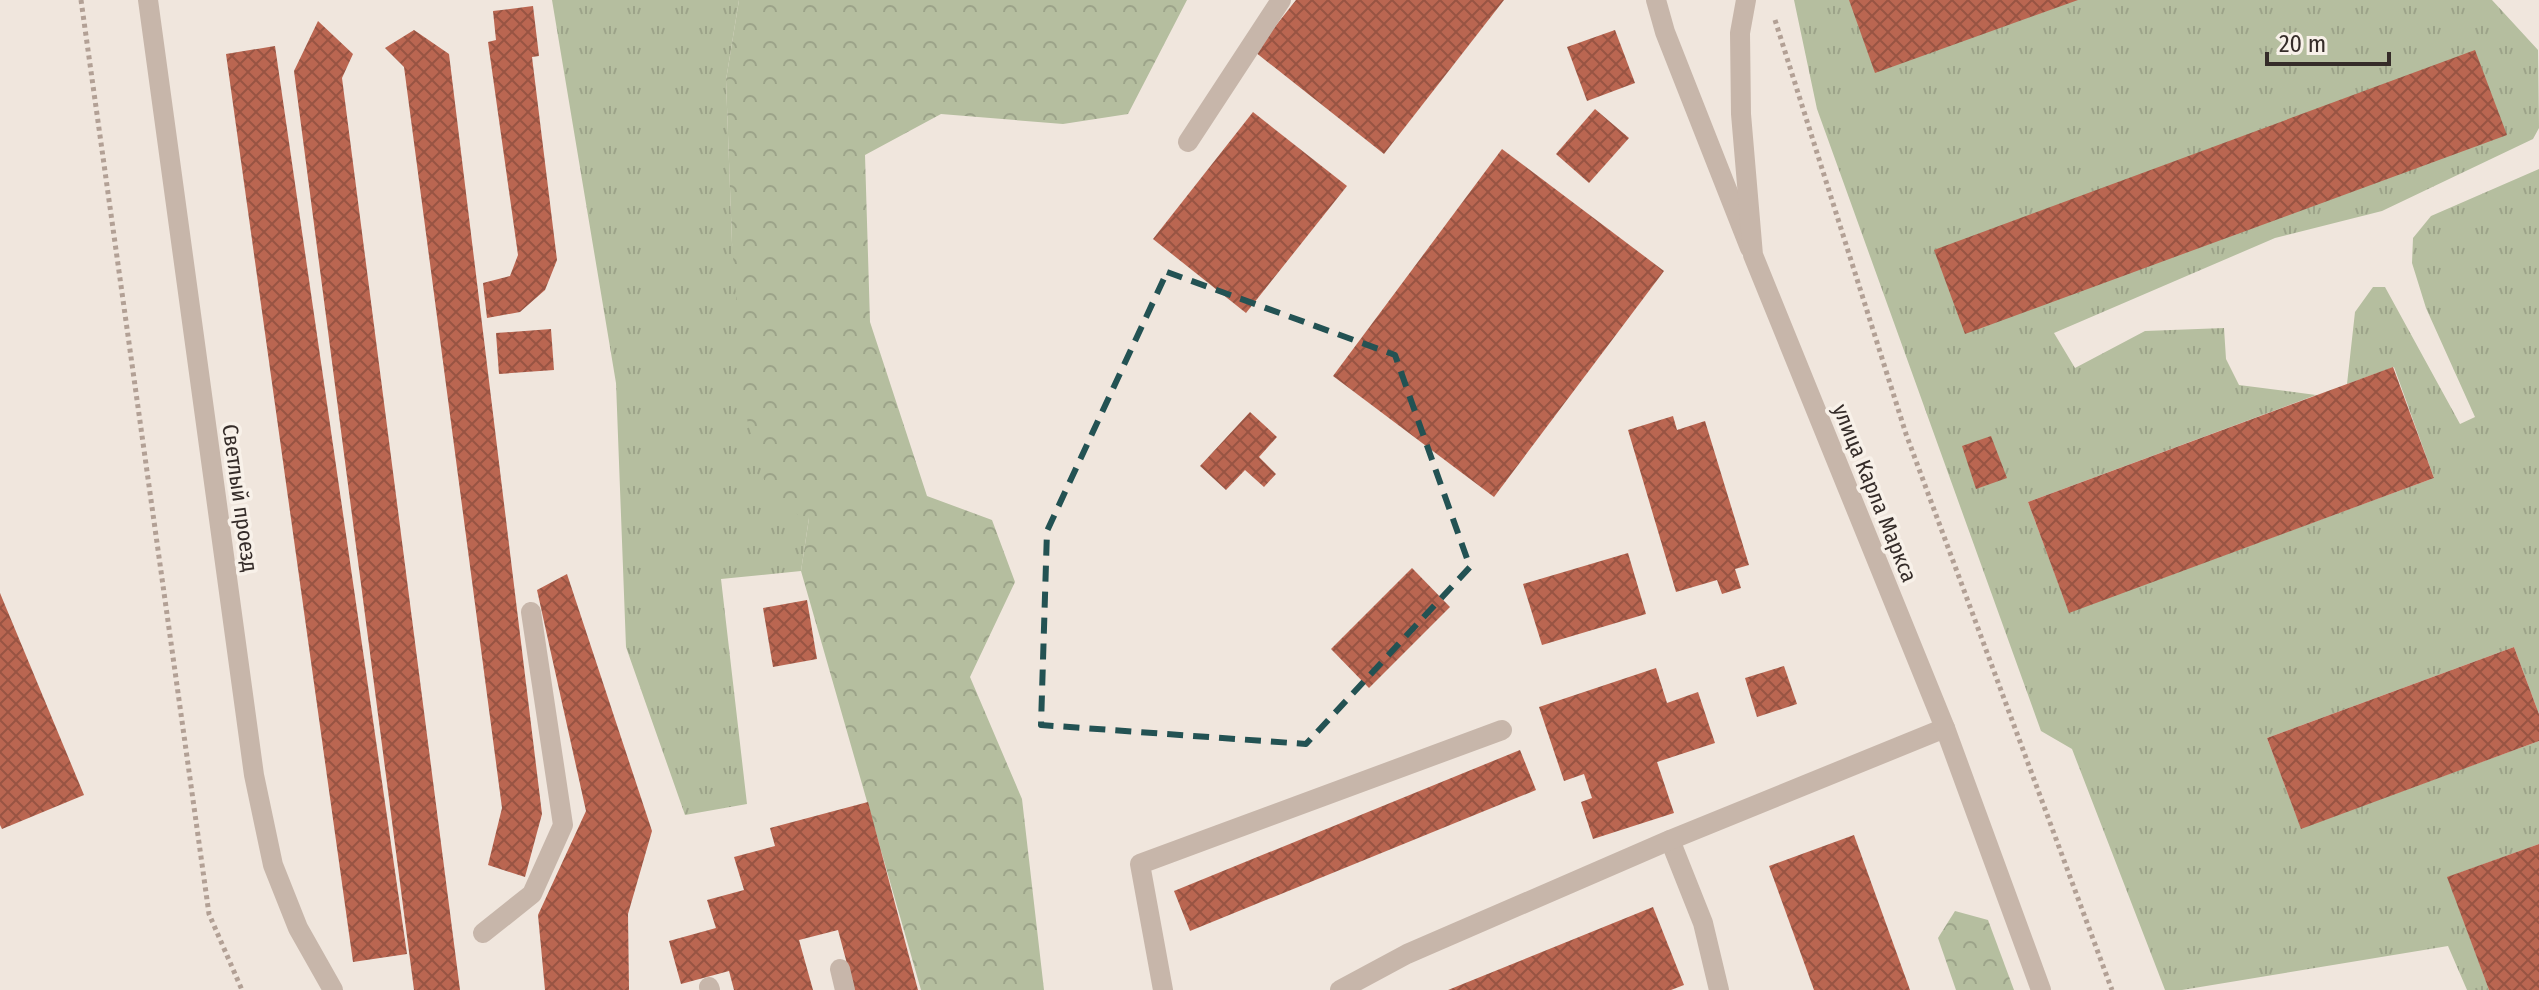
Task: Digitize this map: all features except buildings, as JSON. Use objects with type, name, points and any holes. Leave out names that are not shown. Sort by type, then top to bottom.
[{"type":"street","name":"Светлый проезд","points":[[148,0],[254,775],[273,865],[298,928],[333,990]]},
{"type":"street","points":[[1188,142],[1281,0]]},
{"type":"street","points":[[1656,0],[1665,32],[1753,255]]},
{"type":"street","name":"улица Карла Маркса","points":[[1746,0],[1740,33],[1741,114],[1753,255],[1945,728],[2041,990]]},
{"type":"street","points":[[483,933],[532,894],[563,825],[531,612]]},
{"type":"street","points":[[1340,990],[1407,954],[1670,840],[1945,728]]},
{"type":"street","points":[[1163,990],[1140,864],[1502,730]]},
{"type":"street","points":[[1670,840],[1703,923],[1719,990]]},
{"type":"street","points":[[840,969],[845,990]]},
{"type":"path","points":[[81,0],[209,914],[242,990]]},
{"type":"path","points":[[1774,14],[1901,419],[2112,990]]},
{"type":"highlighted area","points":[[1167,272],[1395,355],[1470,567],[1306,744],[1041,725],[1047,531]]},
{"type":"green space","points":[[552,0],[739,0],[726,80],[732,243],[809,518],[801,571],[721,579],[747,804],[685,815],[626,647],[616,383]]},
{"type":"green space","points":[[739,0],[1187,0],[1128,114],[1063,124],[941,114],[865,155],[870,322],[927,496],[992,520],[1015,582],[970,677],[1022,799],[1044,990],[921,990],[801,571],[809,518],[771,505],[745,412],[732,243],[726,80]]},
{"type":"green space","points":[[1794,0],[2492,0],[2538,50],[2539,128],[2533,139],[2382,211],[2275,238],[2054,333],[2075,368],[2145,331],[2224,328],[2226,359],[2239,385],[2316,395],[2028,502],[2069,612],[2434,478],[2394,367],[2347,384],[2355,312],[2373,287],[2385,287],[2460,424],[2475,417],[2426,308],[2412,263],[2413,238],[2431,216],[2539,169],[2539,714],[2514,647],[2267,738],[2301,828],[2539,741],[2539,844],[2448,877],[2489,990],[2467,990],[2448,946],[2182,990],[2165,990],[2072,749],[2041,731],[1817,109]]},
{"type":"green space","points":[[1955,911],[1988,920],[2014,990],[1956,990],[1938,938]]}]
